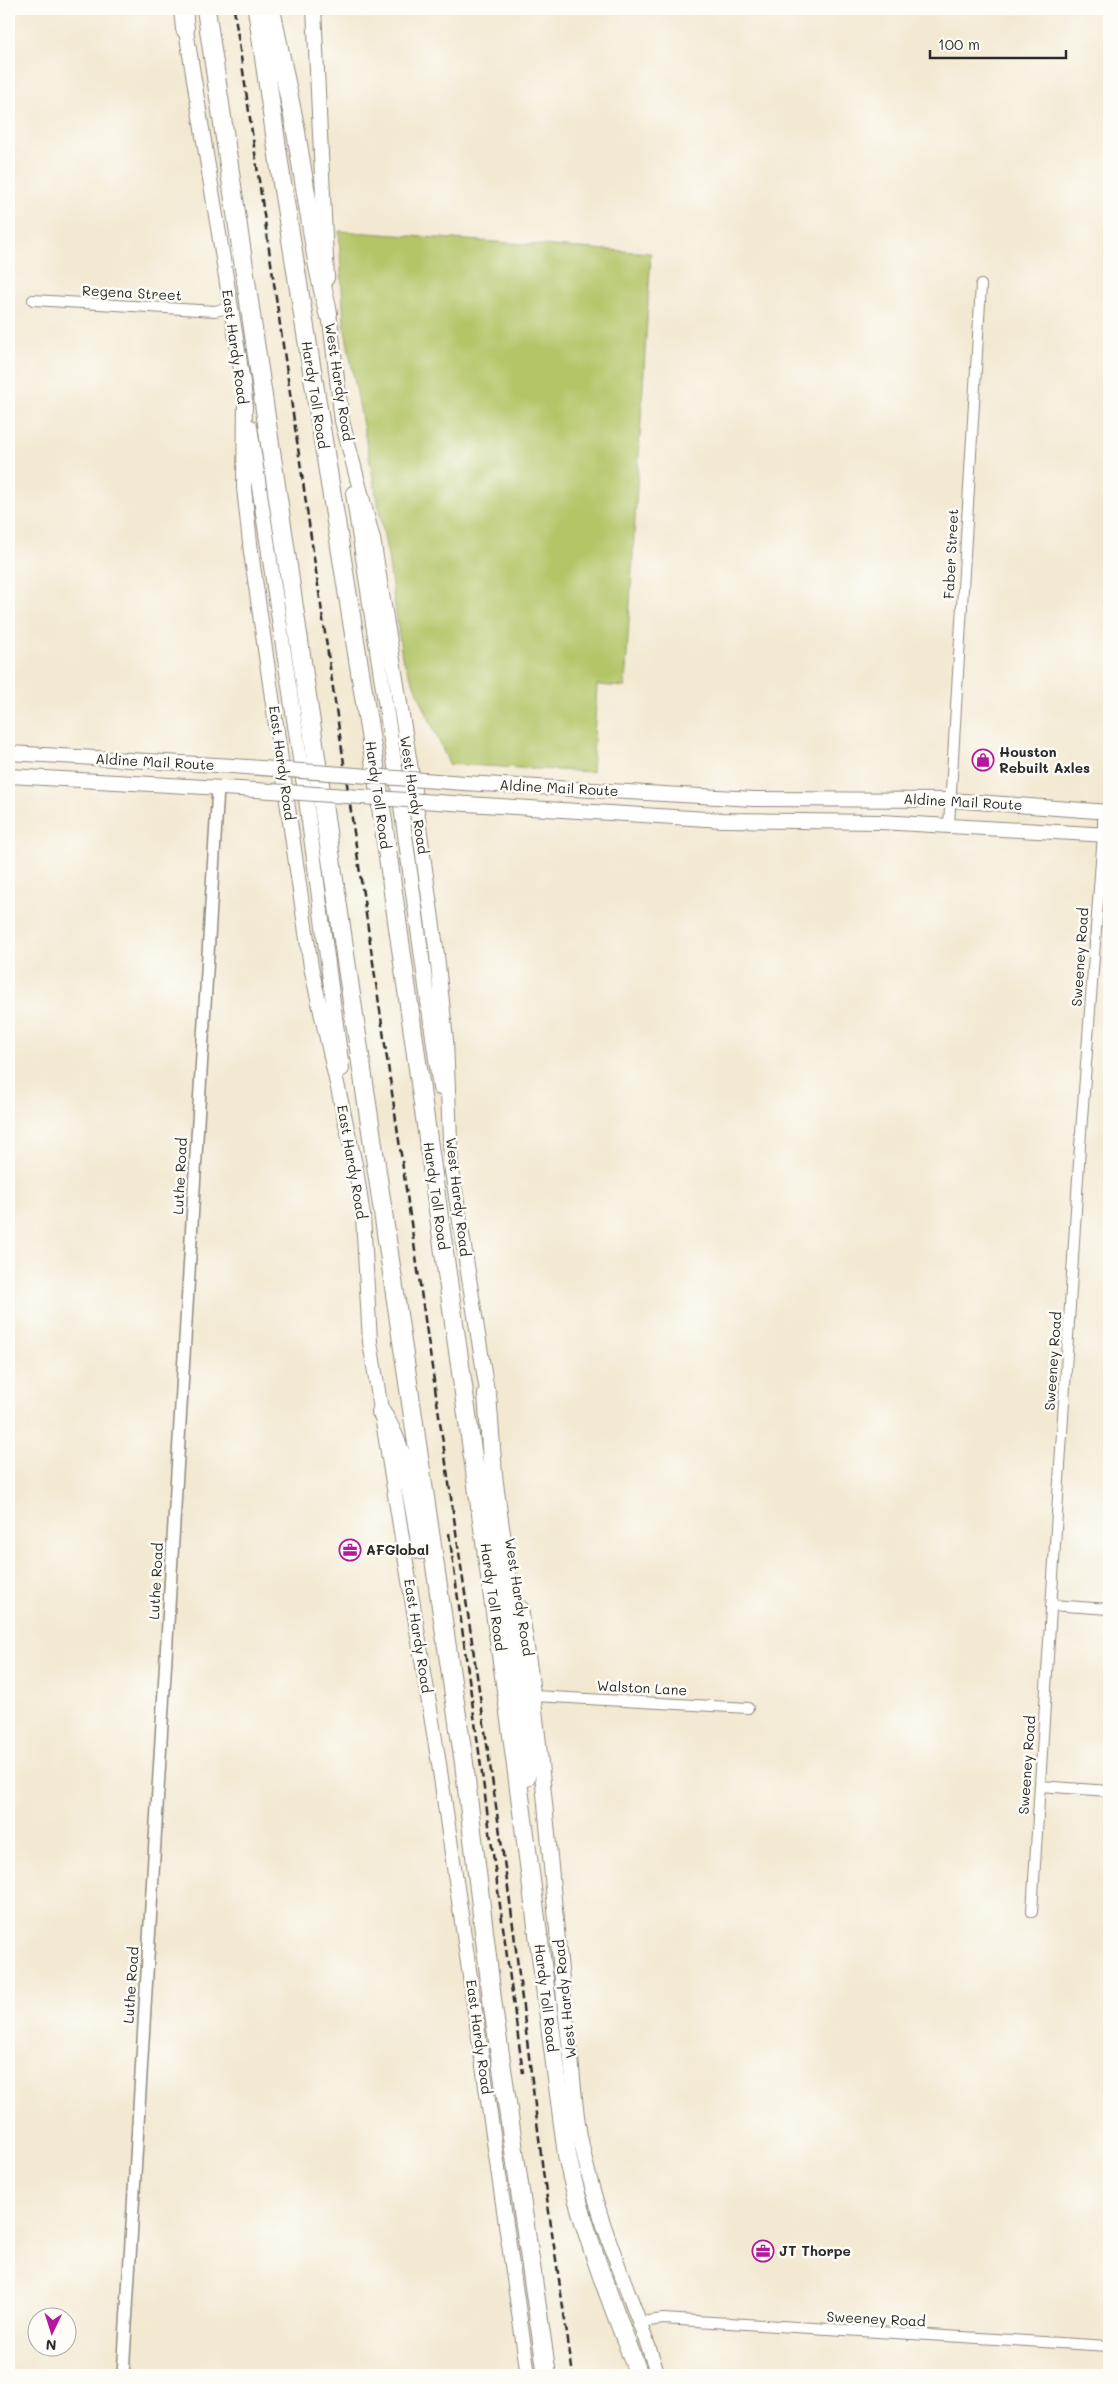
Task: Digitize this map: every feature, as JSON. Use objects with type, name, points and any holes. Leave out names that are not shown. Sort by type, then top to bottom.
[{"type":"highway","points":[[183,9],[186,28]]},
{"type":"highway","points":[[206,9],[462,1753],[493,2007],[546,2375]]},
{"type":"highway","name":"Hardy Toll Road","points":[[257,9],[282,183],[376,772],[524,1825],[562,2122],[575,2195],[639,2375]]},
{"type":"highway","points":[[271,9],[295,126],[318,267],[328,313]]},
{"type":"highway","points":[[488,1394],[494,1475],[515,1615],[526,1736],[524,1825]]},
{"type":"highway","points":[[381,1412],[392,1427],[406,1474],[420,1545],[458,1808],[493,2007]]},
{"type":"main road","name":"West Hardy Road","points":[[314,9],[328,313],[342,421],[373,539],[414,795],[437,955],[446,1040],[451,1164],[534,1696],[580,2136],[595,2200],[610,2247],[640,2322],[658,2375]]},
{"type":"main road","name":"East Hardy Road","points":[[186,28],[245,400],[244,488],[251,552],[311,967],[356,1169],[362,1216],[370,1342],[439,1764],[528,2375]]},
{"type":"main road","points":[[245,400],[264,514],[286,677],[305,792],[356,1169]]},
{"type":"main road","points":[[342,421],[400,799],[451,1164]]},
{"type":"main road","name":"Aldine Mail Route","points":[[9,754],[233,766],[396,778],[754,799],[950,800],[1106,812]]},
{"type":"main road","points":[[50,779],[51,756]]},
{"type":"main road","name":"Aldine Mail Route","points":[[9,776],[305,792],[612,813],[799,822],[880,822],[1106,834]]},
{"type":"main road","points":[[609,790],[612,813]]},
{"type":"main road","points":[[798,798],[799,822]]},
{"type":"street","name":"Faber Street","points":[[949,825],[981,285]]},
{"type":"street","name":"Regena Street","points":[[33,300],[215,311],[229,308]]},
{"type":"street","name":"Luthe Road","points":[[123,2375],[218,788]]},
{"type":"street","name":"Sweeney Road","points":[[1032,1912],[1080,1146],[1106,834],[1106,812]]},
{"type":"street","points":[[1051,1605],[1109,1609]]},
{"type":"street","name":"Walston Lane","points":[[534,1696],[748,1708]]},
{"type":"street","points":[[1040,1786],[1109,1791]]},
{"type":"street","name":"Sweeney Road","points":[[640,2322],[663,2319],[1109,2346]]},
{"type":"green space","points":[[339,231],[651,253],[625,687],[597,685],[592,772],[449,764],[402,657],[388,557],[344,325]]},
{"type":"railway","points":[[234,9],[511,1909],[543,2171],[573,2375]]},
{"type":"railway","points":[[449,1533],[523,2073]]},
{"type":"place","name":"Houston Rebuilt Axles","points":[[983,760]]},
{"type":"place","name":"AFGlobal","points":[[350,1550]]},
{"type":"place","name":"JT Thorpe","points":[[763,2251]]}]
